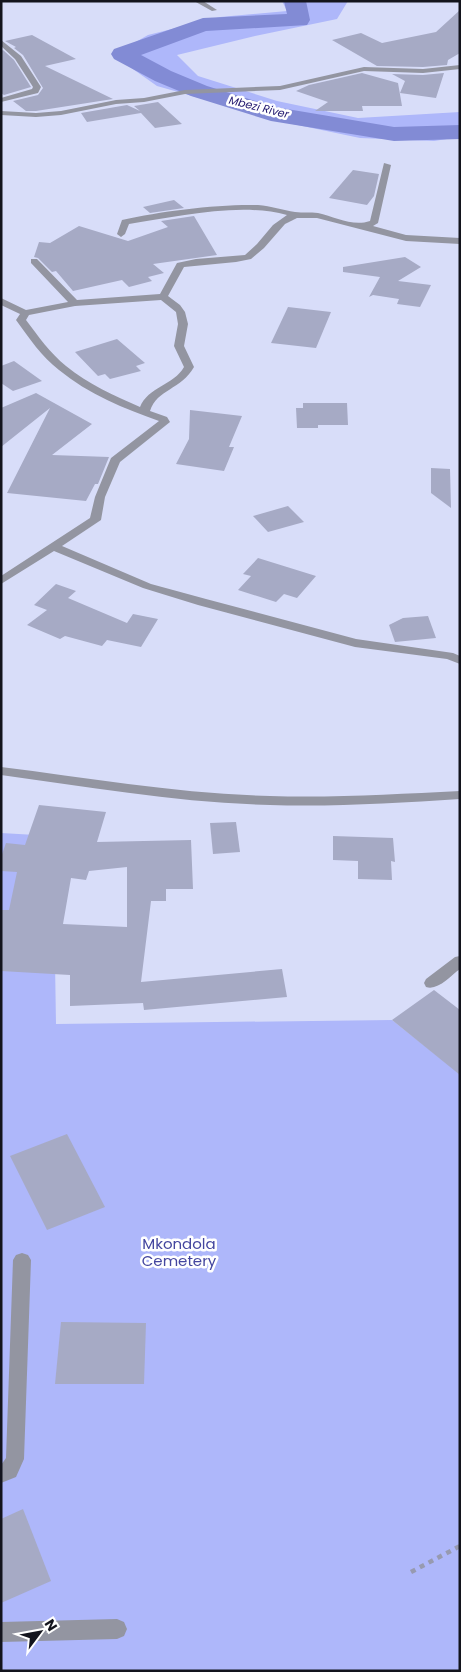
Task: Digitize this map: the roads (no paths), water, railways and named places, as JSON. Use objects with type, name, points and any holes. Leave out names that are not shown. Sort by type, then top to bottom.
[{"type":"street","points":[[197,1],[214,10]]},
{"type":"street","points":[[1,42],[18,58],[37,87],[35,91],[1,100]]},
{"type":"street","points":[[1,113],[36,115],[61,113],[116,102],[144,100],[185,92],[280,88],[364,69],[383,68],[423,71],[460,67]]},
{"type":"street","points":[[365,227],[374,223],[387,165]]},
{"type":"street","points":[[121,234],[125,222],[198,212],[267,208],[296,215],[315,215],[406,238],[460,241]]},
{"type":"street","points":[[163,297],[180,265],[192,262],[246,258],[288,217],[296,215]]},
{"type":"street","points":[[34,261],[75,303]]},
{"type":"street","points":[[1,301],[25,313],[75,303],[163,297],[172,302],[184,320],[184,328],[179,346],[189,367],[182,378],[150,398],[145,404],[144,412]]},
{"type":"street","points":[[1,582],[95,520],[100,498],[115,460],[166,422],[102,392],[63,369],[42,348],[21,320],[25,313]]},
{"type":"street","points":[[54,547],[148,586],[202,602],[355,643],[449,656],[460,660]]},
{"type":"street","points":[[1,771],[192,795],[269,801],[340,801],[460,795]]},
{"type":"street","points":[[431,983],[460,962]]},
{"type":"street","points":[[1,1474],[9,1471],[15,1459],[22,1260]]},
{"type":"street","points":[[1,1632],[117,1630]]},
{"type":"waterway","name":"Mbezi River","points":[[295,1],[299,20],[203,25],[122,54],[163,76],[199,91],[271,114],[394,134],[460,132]]},
{"type":"park label","name":"Mkondola Cemetery","points":[[179,1252]]}]
